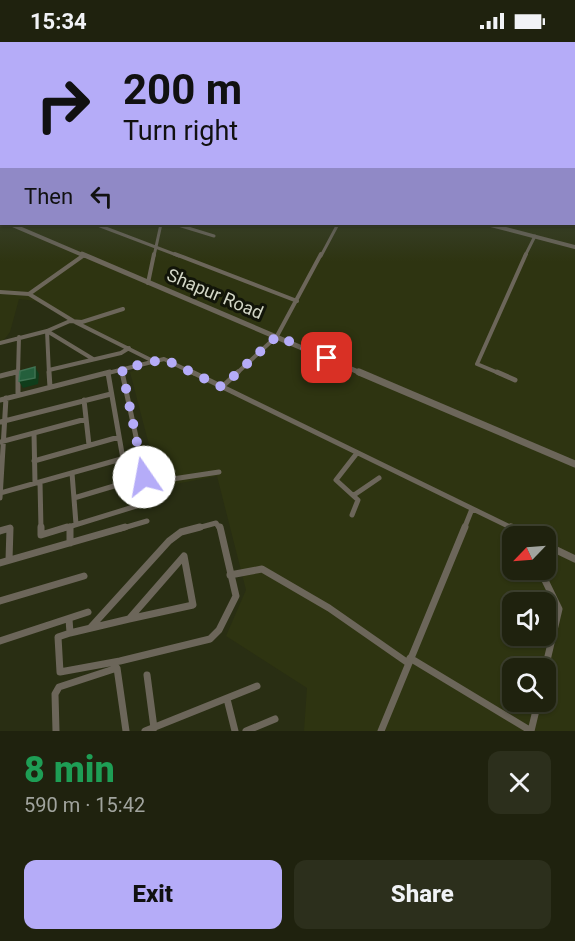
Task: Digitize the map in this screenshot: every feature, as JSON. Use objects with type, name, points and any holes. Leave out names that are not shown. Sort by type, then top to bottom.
[{"type":"street","name":"Shapur Road","points":[[12,225],[575,464]]},
{"type":"street","points":[[98,225],[297,301]]},
{"type":"street","points":[[148,283],[154,247],[161,225]]},
{"type":"street","points":[[178,225],[214,236]]},
{"type":"street","points":[[222,387],[277,336],[337,225]]},
{"type":"street","points":[[490,225],[575,247]]},
{"type":"street","points":[[515,380],[477,364],[505,297],[535,236]]},
{"type":"street","points":[[29,294],[84,255]]},
{"type":"street","points":[[0,292],[29,294],[75,322],[153,361]]},
{"type":"street","points":[[0,343],[47,331],[70,321],[82,322],[123,309]]},
{"type":"street","points":[[47,331],[94,359]]},
{"type":"street","points":[[47,331],[50,387]]},
{"type":"street","points":[[18,395],[19,337]]},
{"type":"street","points":[[49,370],[121,353],[129,348]]},
{"type":"street","points":[[0,498],[3,399],[164,359],[507,526]]},
{"type":"street","points":[[122,369],[146,483],[219,472]]},
{"type":"street","points":[[0,376],[18,372]]},
{"type":"street","points":[[108,373],[123,459]]},
{"type":"street","points":[[2,421],[111,394]]},
{"type":"street","points":[[84,400],[89,445]]},
{"type":"street","points":[[2,441],[86,419]]},
{"type":"street","points":[[34,433],[34,461],[41,535],[143,504]]},
{"type":"street","points":[[34,461],[119,437]]},
{"type":"street","points":[[352,514],[358,502],[354,495],[336,480],[357,453]]},
{"type":"street","points":[[0,493],[140,454]]},
{"type":"street","points":[[70,543],[74,498],[72,473]]},
{"type":"street","points":[[74,498],[144,477]]},
{"type":"street","points":[[354,495],[379,478]]},
{"type":"street","points":[[381,731],[472,509]]},
{"type":"street","points":[[0,563],[147,521]]},
{"type":"street","points":[[58,623],[60,672],[206,641],[219,630],[236,596],[218,523],[181,532],[129,583],[91,627]]},
{"type":"street","points":[[0,531],[10,528],[9,560]]},
{"type":"street","points":[[556,549],[575,559]]},
{"type":"street","points":[[58,637],[91,627],[129,620],[193,605],[184,556],[129,620]]},
{"type":"street","points":[[230,574],[262,569],[329,608],[409,661],[531,731],[536,712]]},
{"type":"street","points":[[0,602],[84,576]]},
{"type":"street","points":[[545,580],[560,609],[549,658]]},
{"type":"street","points":[[0,641],[88,612]]},
{"type":"street","points":[[69,620],[70,633]]},
{"type":"street","points":[[56,731],[55,694],[59,687],[117,668],[126,731]]},
{"type":"street","points":[[147,675],[154,728]]},
{"type":"street","points":[[145,731],[257,686]]},
{"type":"street","points":[[227,699],[235,731]]},
{"type":"street","points":[[246,731],[275,719]]},
{"type":"shaded area","points":[[0,225],[575,225],[575,731],[304,731],[307,688],[226,636],[246,590],[217,476],[160,487],[130,372],[160,362],[36,301],[19,299],[10,332],[0,345]]},
{"type":"building","points":[[35,367],[35,378],[19,381],[20,371]]},
{"type":"route","points":[[144,477],[122,369],[164,359],[222,387],[277,336],[327,358]]}]
